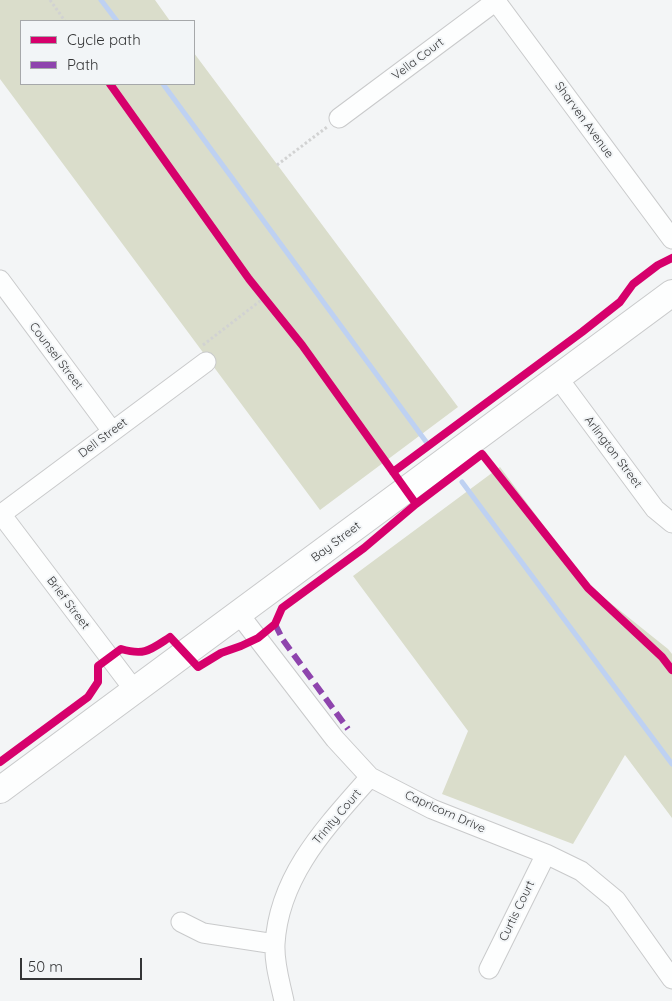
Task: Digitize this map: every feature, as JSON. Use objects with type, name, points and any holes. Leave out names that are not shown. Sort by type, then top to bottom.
[{"type":"street","name":"Vella Court","points":[[340,118],[496,0]]},
{"type":"street","name":"Sharven Avenue","points":[[496,0],[672,239]]},
{"type":"street","name":"Counsel Street","points":[[0,280],[112,431]]},
{"type":"street","name":"Bay Street","points":[[0,790],[239,614],[400,476],[558,378],[672,293]]},
{"type":"street","name":"Dell Street","points":[[1,515],[206,362]]},
{"type":"street","name":"Arlington Street","points":[[558,378],[655,509],[672,523]]},
{"type":"street","name":"Brief Street","points":[[1,515],[135,691]]},
{"type":"street","name":"Capricorn Drive","points":[[239,614],[334,739],[370,777],[432,809],[546,854],[581,871],[616,900],[672,979]]},
{"type":"street","name":"Trinity Court","points":[[284,1001],[276,970],[275,944],[282,904],[296,871],[320,834],[370,777]]},
{"type":"street","name":"Curtis Court","points":[[489,969],[546,854]]},
{"type":"street","points":[[181,922],[203,933],[275,944]]},
{"type":"path","points":[[50,0],[64,20]]},
{"type":"path","points":[[111,85],[176,180],[400,476]]},
{"type":"path","points":[[277,165],[340,118]]},
{"type":"path","points":[[206,362],[200,348],[264,298]]},
{"type":"path","points":[[482,454],[588,588],[662,657],[672,670]]},
{"type":"green space","points":[[0,0],[155,0],[169,20],[20,20],[20,85],[195,85],[195,54],[458,407],[320,510],[0,79]]},
{"type":"green space","points":[[500,467],[588,585],[672,654],[672,818],[625,755],[573,844],[442,794],[468,731],[353,576]]},
{"type":"waterway","points":[[101,0],[116,20]]},
{"type":"waterway","points":[[164,85],[427,443]]},
{"type":"waterway","points":[[462,482],[672,764]]},
{"type":"marked path","points":[[275,624],[283,640],[348,729]]},
{"type":"cycle path","points":[[111,85],[249,279],[302,345],[416,504],[482,454],[588,588],[662,657],[672,670]]},
{"type":"cycle path","points":[[393,472],[582,332],[620,302],[633,284],[658,265],[672,258]]},
{"type":"cycle path","points":[[0,762],[88,697],[98,682],[98,666],[121,649],[142,652],[170,637],[198,667],[221,653],[258,638],[275,624],[282,608],[364,548],[416,504]]}]
